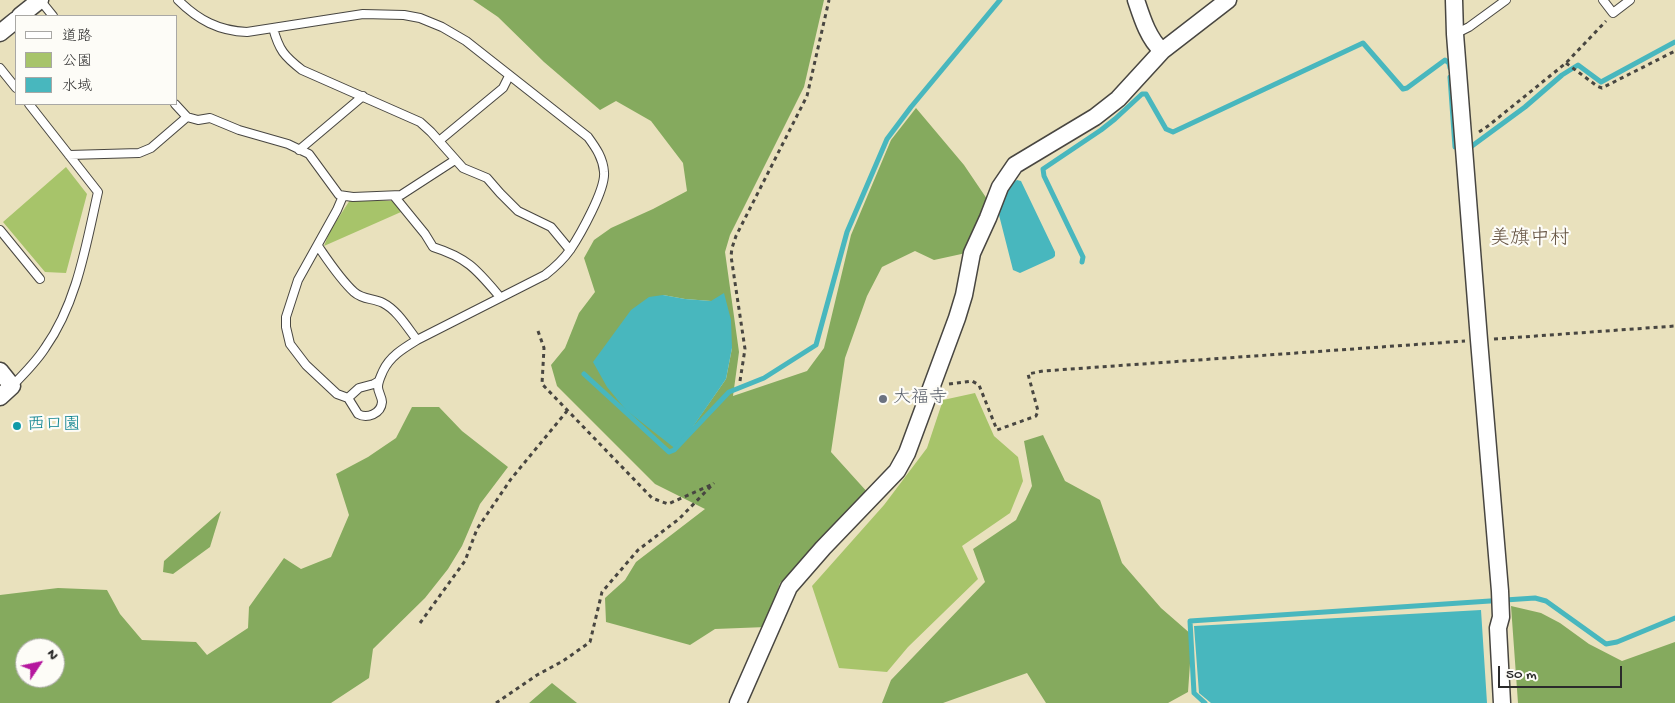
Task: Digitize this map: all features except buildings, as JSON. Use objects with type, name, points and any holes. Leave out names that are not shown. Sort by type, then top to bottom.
[{"type":"street","points":[[21,15],[40,0]]},
{"type":"street","points":[[1136,0],[1156,46],[1162,51]]},
{"type":"street","points":[[738,703],[789,587],[823,548],[897,471],[907,452],[957,318],[964,295],[972,253],[1006,177],[1015,165],[1084,125],[1111,105],[1162,51],[1228,0]]},
{"type":"street","points":[[1454,0],[1455,34],[1500,591],[1501,617],[1498,628],[1502,703]]},
{"type":"street","points":[[0,33],[15,21]]},
{"type":"street","points":[[0,371],[6,391]]},
{"type":"lane","points":[[40,0],[52,15]]},
{"type":"lane","points":[[178,0],[196,16],[209,24],[231,32],[248,32],[363,14],[404,15],[420,18],[442,27],[466,41],[508,76],[588,137],[597,149],[605,173],[603,186],[598,198],[570,250],[556,266],[545,275],[417,340],[390,359],[378,386],[382,401],[381,406],[373,415],[365,416],[358,414],[348,398],[337,394],[317,376],[297,354],[287,336],[286,317],[298,280],[338,210],[343,196]]},
{"type":"lane","points":[[1455,34],[1470,27],[1506,0]]},
{"type":"lane","points":[[1603,0],[1612,13],[1630,0]]},
{"type":"lane","points":[[273,28],[278,45],[291,62],[302,70],[420,122],[462,168],[486,178],[518,211],[552,227],[570,250]]},
{"type":"lane","points":[[0,68],[15,87]]},
{"type":"lane","points":[[439,141],[503,88],[508,76]]},
{"type":"lane","points":[[0,84],[8,78]]},
{"type":"lane","points":[[299,150],[364,96]]},
{"type":"lane","points":[[6,391],[31,367],[46,348],[68,306],[81,264],[98,192],[30,105]]},
{"type":"lane","points":[[176,105],[187,117],[198,120],[210,118],[239,130],[288,144],[309,154],[339,195],[343,196],[401,195],[455,160]]},
{"type":"lane","points":[[69,155],[139,153],[151,148],[187,117]]},
{"type":"lane","points":[[394,196],[425,234],[433,247],[468,262],[500,297]]},
{"type":"lane","points":[[0,230],[40,279]]},
{"type":"lane","points":[[318,246],[340,276],[355,292],[364,298],[375,300],[388,306],[396,313],[417,340]]},
{"type":"lane","points":[[348,398],[359,388],[379,381]]},
{"type":"path","points":[[740,381],[745,349],[731,256],[732,248],[736,236],[807,96],[829,0]]},
{"type":"path","points":[[1464,141],[1488,126],[1568,64],[1612,13]]},
{"type":"path","points":[[1568,64],[1602,88],[1675,51]]},
{"type":"path","points":[[931,387],[976,382],[979,385],[997,430],[1036,416],[1038,411],[1028,374],[1036,372],[1675,326]]},
{"type":"path","points":[[496,703],[537,675],[564,661],[590,642],[602,592],[638,550],[679,519],[714,483],[668,504],[652,498],[542,384],[544,348],[538,331]]},
{"type":"path","points":[[420,624],[465,561],[477,529],[511,479],[568,411]]},
{"type":"green space","points":[[473,0],[824,0],[804,87],[730,235],[725,252],[739,352],[733,396],[807,371],[824,348],[851,235],[891,140],[916,108],[964,165],[987,199],[966,253],[934,260],[915,251],[882,267],[867,296],[845,358],[831,452],[869,494],[780,583],[766,627],[715,629],[690,645],[606,622],[605,598],[625,580],[636,562],[705,509],[655,484],[557,386],[551,365],[565,348],[579,313],[595,292],[584,258],[594,240],[611,228],[687,191],[683,163],[651,121],[616,101],[600,110],[544,62],[498,17]],"holes":[[[663,295],[711,301],[732,348],[726,379],[677,449]]]},
{"type":"green space","points":[[66,167],[87,194],[66,273],[45,272],[3,222]]},
{"type":"green space","points":[[350,200],[393,201],[401,212],[324,246],[330,231]]},
{"type":"green space","points":[[975,393],[994,436],[1018,457],[1023,481],[1010,513],[962,546],[978,579],[908,647],[887,672],[839,668],[812,586],[884,505],[927,448],[943,400]]},
{"type":"green space","points":[[412,407],[439,407],[462,431],[508,467],[480,504],[462,546],[448,569],[425,598],[373,649],[369,678],[331,703],[0,703],[0,595],[58,588],[107,590],[120,614],[142,640],[196,642],[207,655],[248,628],[249,607],[284,558],[301,569],[331,557],[349,515],[336,474],[368,457],[396,438]]},
{"type":"green space","points":[[1043,435],[1065,481],[1100,500],[1122,563],[1161,608],[1192,635],[1188,692],[1168,703],[1046,703],[1027,673],[943,703],[882,703],[891,680],[985,582],[973,549],[1016,520],[1032,486],[1024,441]]},
{"type":"green space","points":[[221,511],[210,547],[173,574],[163,572],[164,561]]},
{"type":"green space","points":[[1511,606],[1541,613],[1560,623],[1589,644],[1622,661],[1675,642],[1675,703],[1518,703]]},
{"type":"green space","points":[[552,683],[577,703],[529,703]]},
{"type":"water","points":[[1017,180],[1021,181],[1055,252],[1053,258],[1020,273],[1013,270],[999,215],[1007,191]]},
{"type":"water","points":[[724,293],[731,320],[732,348],[726,379],[677,450],[626,410],[607,387],[593,362],[631,310],[649,297],[663,295],[711,301]]},
{"type":"water","points":[[1481,610],[1487,703],[1211,703],[1199,693],[1194,626]]},
{"type":"waterway","points":[[584,374],[669,452],[674,450],[729,392],[764,378],[816,345],[847,232],[887,139],[911,107],[1000,0]]},
{"type":"waterway","points":[[1472,146],[1525,107],[1562,75],[1578,65],[1601,82],[1675,42]]},
{"type":"waterway","points":[[1082,262],[1083,257],[1044,176],[1043,169],[1101,130],[1142,94],[1146,94],[1166,129],[1173,132],[1363,43],[1403,89],[1445,60],[1449,63],[1450,68]]},
{"type":"waterway","points":[[1450,77],[1455,147]]},
{"type":"waterway","points":[[1205,703],[1194,693],[1190,621],[1535,598],[1546,601],[1606,644],[1617,642],[1675,618]]},
{"type":"place","name":"大福寺","points":[[883,399]]},
{"type":"place","name":"西口園","points":[[17,426]]},
{"type":"district","name":"美旗中村","points":[[1530,240]]}]
